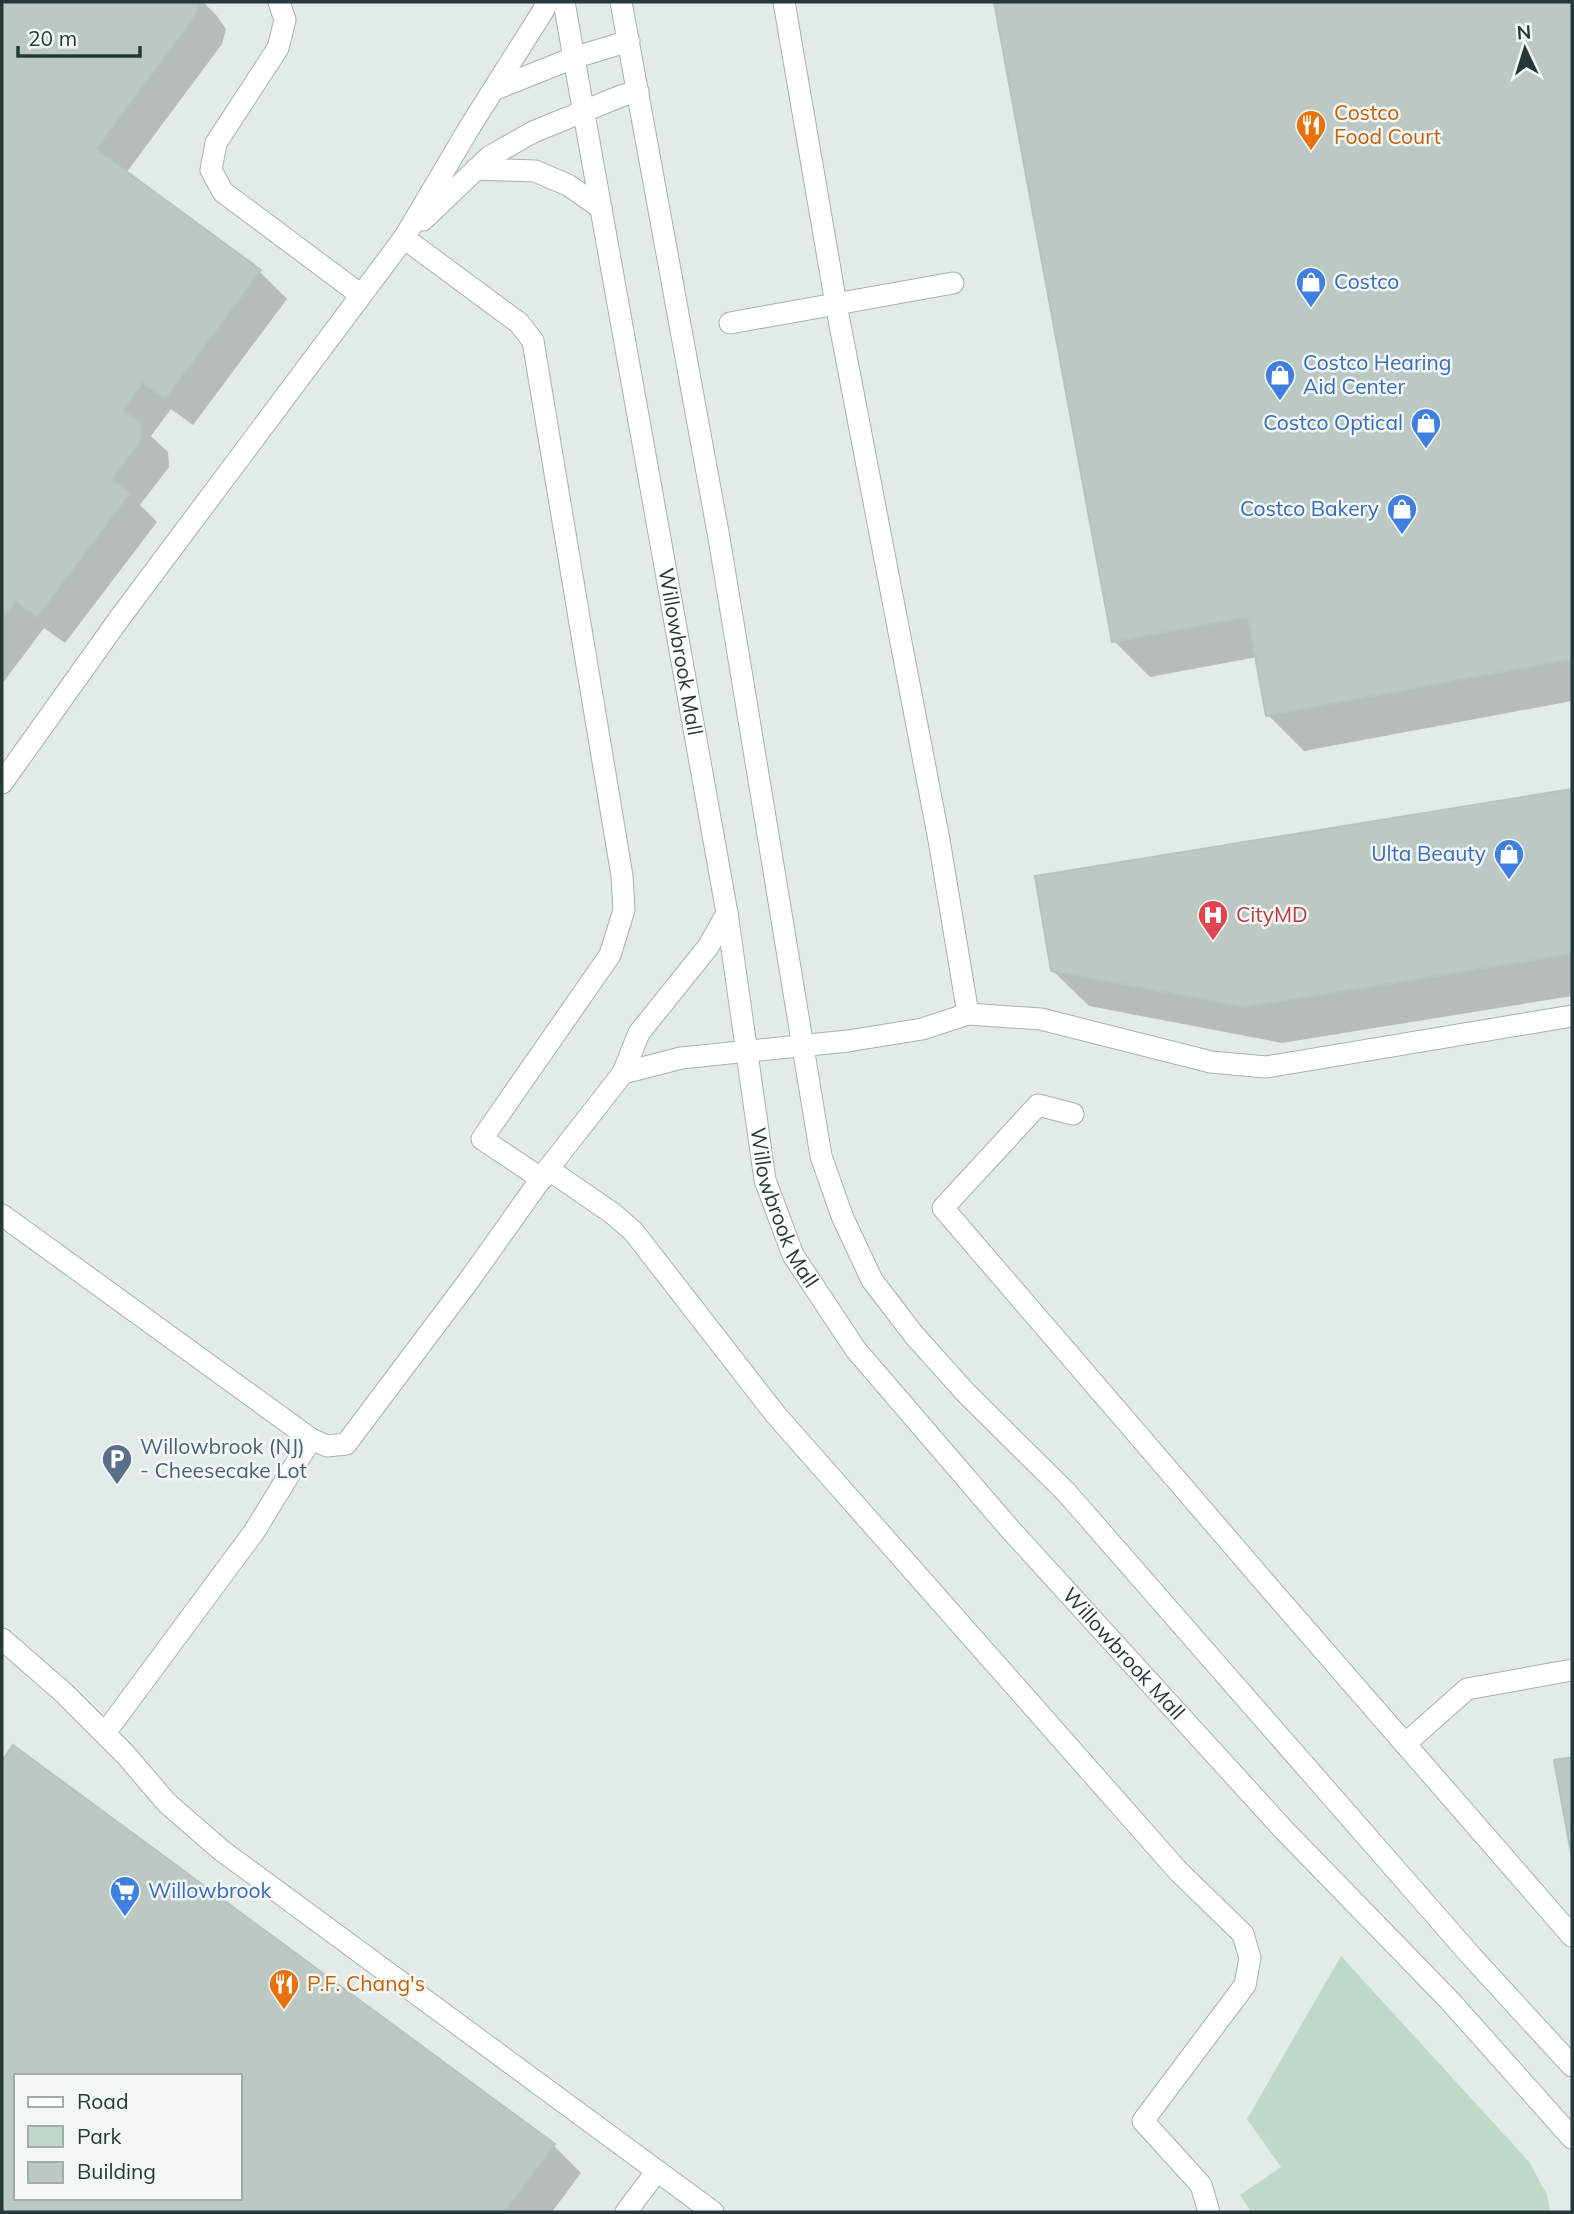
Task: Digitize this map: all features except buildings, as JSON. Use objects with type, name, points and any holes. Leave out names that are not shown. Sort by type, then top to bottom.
[{"type":"street","points":[[279,2],[285,20],[278,48],[215,143],[211,170],[223,192],[361,295]]},
{"type":"street","points":[[2,783],[111,630],[404,238],[547,2]]},
{"type":"street","name":"Willowbrook Mall","points":[[564,2],[727,913],[765,1180],[793,1255],[856,1350],[1009,1528],[1283,1829],[1451,2002],[1572,2138]]},
{"type":"street","points":[[621,2],[719,538],[821,1156],[842,1216],[872,1280],[914,1335],[957,1384],[1066,1492],[1463,1947],[1572,2066]]},
{"type":"street","points":[[784,2],[836,304],[939,840],[968,1014]]},
{"type":"street","points":[[493,90],[573,58],[629,41]]},
{"type":"street","points":[[404,238],[489,157],[533,132],[638,91]]},
{"type":"street","points":[[476,169],[535,171],[568,185],[601,208]]},
{"type":"street","points":[[404,238],[519,323],[533,341],[622,876],[624,909],[610,955],[482,1139],[612,1213],[633,1231],[776,1415],[1179,1872],[1244,1934],[1250,1958],[1245,1985],[1143,2121],[1201,2185],[1209,2212]]},
{"type":"street","points":[[730,323],[953,283]]},
{"type":"street","points":[[2,1215],[311,1439],[327,1446],[346,1444],[623,1073],[639,1033],[708,947],[727,913]]},
{"type":"street","points":[[623,1073],[681,1058],[804,1046],[922,1029],[968,1014],[1041,1019],[1211,1062],[1266,1067],[1572,1016]]},
{"type":"street","points":[[1073,1114],[1038,1105],[943,1208],[1572,1936]]},
{"type":"street","points":[[104,1733],[254,1532],[311,1439]]},
{"type":"street","points":[[2,1639],[64,1693],[167,1803],[221,1850],[713,2212]]},
{"type":"street","points":[[1405,1744],[1467,1689],[1572,1670]]},
{"type":"street","points":[[626,2212],[657,2171]]},
{"type":"green space","points":[[1341,1956],[1530,2163],[1547,2195],[1550,2212],[1251,2212],[1240,2195],[1281,2167],[1247,2119]]},
{"type":"place","name":"Costco Food Court","points":[[1311,152]]},
{"type":"place","name":"Costco","points":[[1311,309]]},
{"type":"place","name":"Costco Hearing Aid Center","points":[[1280,402]]},
{"type":"place","name":"Costco Optical","points":[[1426,450]]},
{"type":"place","name":"Costco Bakery","points":[[1402,536]]},
{"type":"place","name":"Ulta Beauty","points":[[1509,881]]},
{"type":"place","name":"CityMD","points":[[1213,942]]},
{"type":"place","name":"Willowbrook (NJ) - Cheesecake Lot","points":[[117,1486]]},
{"type":"place","name":"Willowbrook","points":[[125,1918]]},
{"type":"place","name":"P.F. Chang's","points":[[284,2011]]}]
